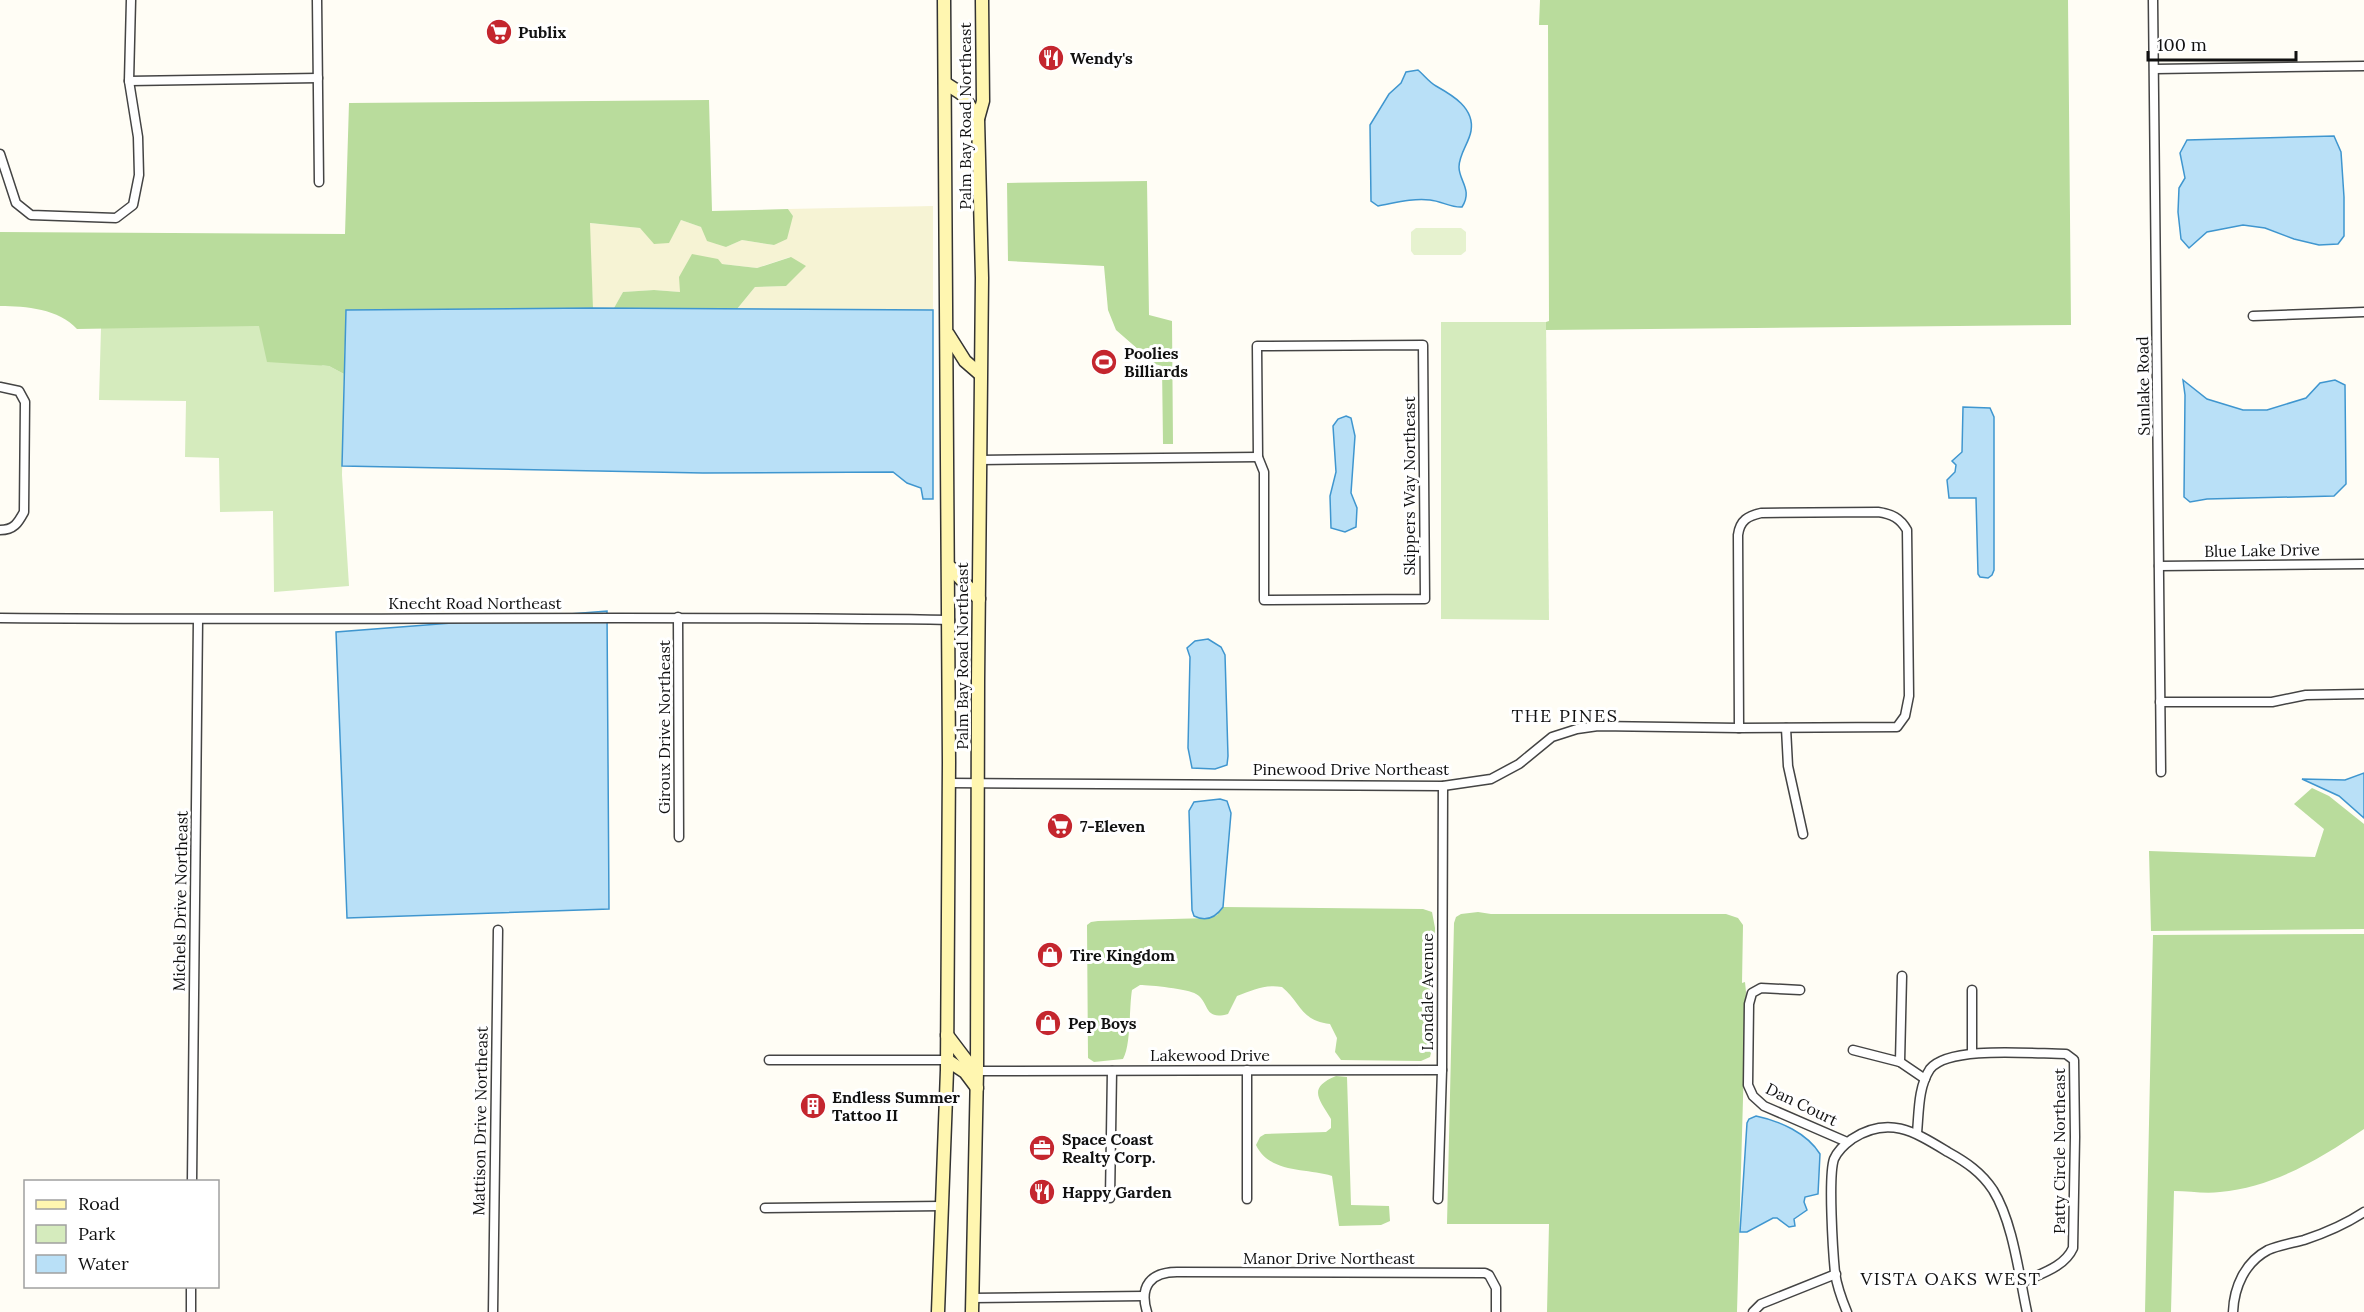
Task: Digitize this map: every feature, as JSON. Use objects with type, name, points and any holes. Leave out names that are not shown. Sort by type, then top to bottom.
[{"type":"main road","name":"Palm Bay Road Northeast","points":[[938,1312],[947,1060],[950,620],[944,0]]},
{"type":"main road","name":"Palm Bay Road Northeast","points":[[972,1312],[977,1088],[979,460],[982,278],[978,119],[983,101],[982,0]]},
{"type":"main road","points":[[945,83],[962,94],[978,119]]},
{"type":"main road","points":[[947,333],[965,361],[980,374]]},
{"type":"main road","points":[[950,567],[979,599]]},
{"type":"main road","points":[[947,1035],[977,1071]]},
{"type":"main road","points":[[947,1060],[965,1072],[977,1088]]},
{"type":"street","points":[[0,154],[16,203],[31,215],[116,218],[133,205],[139,175],[138,137],[129,81],[131,0]]},
{"type":"street","points":[[317,0],[319,182]]},
{"type":"street","name":"Sunlake Road","points":[[2153,0],[2161,772]]},
{"type":"street","points":[[2155,69],[2364,66]]},
{"type":"street","points":[[129,81],[318,78]]},
{"type":"street","points":[[2253,316],[2364,312]]},
{"type":"street","name":"Skippers Way Northeast","points":[[1423,345],[1425,598],[1264,600],[1264,472],[1258,457],[1257,346],[1423,345]]},
{"type":"street","points":[[0,387],[19,391],[25,402],[24,512],[17,525],[7,530],[0,530]]},
{"type":"street","points":[[979,460],[1258,457]]},
{"type":"street","name":"Pinewood Drive Northeast","points":[[949,783],[1443,786],[1491,779],[1519,764],[1552,737],[1577,729],[1598,726],[1739,728],[1897,727],[1905,716],[1909,696],[1907,530],[1902,522],[1892,514],[1878,512],[1761,513],[1749,516],[1742,521],[1738,535],[1739,728]]},
{"type":"street","name":"Blue Lake Drive","points":[[2159,566],[2364,564]]},
{"type":"street","name":"Knecht Road Northeast","points":[[0,618],[198,620],[678,617],[950,620]]},
{"type":"street","name":"Giroux Drive Northeast","points":[[678,617],[679,837]]},
{"type":"street","name":"Michels Drive Northeast","points":[[192,1180],[198,620]]},
{"type":"street","points":[[2160,702],[2272,702],[2306,694],[2364,694]]},
{"type":"street","points":[[1786,728],[1788,766],[1803,834]]},
{"type":"street","name":"Londale Avenue","points":[[1438,1199],[1442,1070],[1443,786]]},
{"type":"street","name":"Mattison Drive Northeast","points":[[493,1312],[498,930]]},
{"type":"street","points":[[1900,1062],[1902,976]]},
{"type":"street","name":"Dan Court","points":[[1800,990],[1761,988],[1752,993],[1749,1004],[1748,1085],[1753,1096],[1764,1106],[1847,1142]]},
{"type":"street","points":[[1972,990],[1972,1053]]},
{"type":"street","points":[[1853,1050],[1900,1062],[1925,1078],[1917,1133]]},
{"type":"street","name":"Patty Circle Northeast","points":[[1925,1078],[1940,1060],[1972,1053],[2066,1054],[2074,1060],[2076,1065],[2073,1248],[2059,1265],[2020,1283]]},
{"type":"street","points":[[769,1060],[947,1060]]},
{"type":"street","points":[[1247,1070],[1247,1199]]},
{"type":"street","name":"Lakewood Drive","points":[[977,1071],[1442,1070]]},
{"type":"street","points":[[1110,1198],[1112,1071]]},
{"type":"street","points":[[1846,1312],[1836,1274],[1832,1199],[1833,1161],[1838,1151],[1847,1142],[1869,1129],[1896,1127],[1917,1133],[1973,1167],[1985,1178],[1994,1192],[2006,1222],[2027,1312]]},
{"type":"street","points":[[765,1208],[942,1206]]},
{"type":"street","points":[[2234,1312],[2237,1287],[2251,1262],[2269,1250],[2306,1239],[2364,1212]]},
{"type":"street","name":"Manor Drive Northeast","points":[[1144,1296],[1145,1288],[1155,1275],[1168,1272],[1485,1273],[1489,1275],[1496,1288],[1496,1312]]},
{"type":"street","points":[[1753,1312],[1761,1304],[1836,1274]]},
{"type":"street","points":[[191,1288],[191,1312]]},
{"type":"street","points":[[972,1298],[1144,1296],[1147,1312]]},
{"type":"shaded area","points":[[933,206],[933,310],[737,309],[755,287],[786,286],[790,257],[757,268],[722,264],[680,292],[654,290],[623,292],[614,308],[593,308],[589,223],[640,228],[669,242],[681,220],[701,227],[726,247],[742,240],[774,245],[793,216],[788,209]]},
{"type":"green space","points":[[1540,0],[2068,0],[2071,325],[1546,330],[1546,322],[1549,321],[1548,25],[1539,25]]},
{"type":"green space","points":[[709,100],[712,211],[788,209],[793,216],[787,239],[774,245],[742,240],[726,247],[707,241],[701,227],[681,220],[669,243],[654,244],[640,228],[590,223],[593,308],[346,311],[344,374],[329,366],[267,362],[259,326],[77,329],[61,317],[42,310],[0,306],[0,232],[345,234],[349,103]]},
{"type":"green space","points":[[1147,181],[1149,315],[1172,321],[1173,444],[1163,444],[1162,366],[1155,364],[1116,330],[1108,310],[1104,266],[1008,261],[1007,183]]},
{"type":"green space","points":[[1416,228],[1461,228],[1466,232],[1466,251],[1461,255],[1414,255],[1411,251],[1411,232]]},
{"type":"green space","points":[[692,254],[718,259],[722,264],[757,268],[791,257],[806,266],[786,286],[755,287],[737,309],[614,308],[623,292],[654,290],[680,292],[679,277]]},
{"type":"green space","points":[[1441,322],[1546,322],[1549,620],[1441,619]]},
{"type":"green space","points":[[260,326],[323,366],[329,366],[344,374],[342,475],[349,586],[274,592],[273,511],[220,512],[219,458],[185,457],[186,401],[99,400],[101,328]]},
{"type":"green space","points":[[2312,788],[2329,796],[2364,824],[2364,929],[2151,931],[2149,851],[2315,857],[2324,829],[2294,804]]},
{"type":"green space","points":[[1223,907],[1423,909],[1432,912],[1435,928],[1430,1057],[1421,1061],[1341,1060],[1335,1052],[1337,1038],[1330,1024],[1307,1015],[1282,987],[1265,987],[1237,996],[1228,1014],[1214,1015],[1200,997],[1192,992],[1140,985],[1132,990],[1129,1036],[1123,1059],[1094,1062],[1088,1058],[1087,925],[1098,921],[1209,918],[1217,915]]},
{"type":"green space","points":[[1478,912],[1491,914],[1726,914],[1738,918],[1743,925],[1742,983],[1745,982],[1746,992],[1737,1312],[1547,1312],[1549,1224],[1447,1224],[1454,923],[1456,917],[1461,914]]},
{"type":"green space","points":[[2364,934],[2364,1129],[2331,1151],[2278,1178],[2240,1189],[2214,1193],[2174,1191],[2171,1312],[2145,1312],[2153,935]]},
{"type":"green space","points":[[1336,1076],[1347,1077],[1351,1205],[1389,1206],[1390,1221],[1381,1225],[1339,1226],[1332,1176],[1279,1165],[1270,1161],[1256,1145],[1260,1137],[1265,1134],[1326,1132],[1331,1128],[1331,1119],[1318,1094],[1321,1085]]},
{"type":"water","points":[[1418,70],[1433,84],[1461,103],[1469,116],[1471,131],[1459,167],[1466,191],[1462,207],[1430,200],[1410,200],[1378,206],[1371,201],[1370,125],[1389,94],[1401,83],[1406,72]]},
{"type":"water","points":[[2334,136],[2341,152],[2344,197],[2344,236],[2338,244],[2319,245],[2265,228],[2243,225],[2207,232],[2189,248],[2181,239],[2178,212],[2179,188],[2185,178],[2180,153],[2187,140]]},
{"type":"water","points":[[593,308],[933,310],[933,499],[923,499],[921,488],[907,483],[893,472],[703,473],[342,466],[346,310]]},
{"type":"water","points":[[2183,380],[2207,399],[2243,410],[2267,410],[2306,398],[2320,383],[2335,380],[2345,385],[2346,484],[2334,496],[2207,499],[2190,502],[2184,497],[2185,395]]},
{"type":"water","points":[[1963,407],[1990,408],[1994,417],[1994,570],[1988,578],[1980,577],[1978,574],[1976,498],[1949,498],[1947,480],[1955,472],[1956,465],[1952,461],[1962,452]]},
{"type":"water","points":[[1346,416],[1351,418],[1355,436],[1351,493],[1357,508],[1356,527],[1345,532],[1331,528],[1330,496],[1336,472],[1333,426],[1338,419]]},
{"type":"water","points":[[607,611],[609,909],[347,918],[336,632]]},
{"type":"water","points":[[1208,639],[1221,647],[1225,655],[1228,756],[1227,765],[1215,769],[1192,768],[1188,748],[1190,657],[1187,648],[1195,641]]},
{"type":"water","points":[[2364,773],[2364,818],[2339,796],[2302,779],[2345,780]]},
{"type":"water","points":[[1220,799],[1227,801],[1231,813],[1223,907],[1214,916],[1203,919],[1194,916],[1192,910],[1189,811],[1194,802]]},
{"type":"water","points":[[1756,1116],[1792,1129],[1815,1147],[1820,1154],[1818,1194],[1805,1197],[1807,1210],[1794,1219],[1795,1226],[1789,1227],[1777,1218],[1773,1218],[1747,1232],[1740,1232],[1747,1123],[1749,1119]]},
{"type":"place","name":"Publix","points":[[499,32]]},
{"type":"place","name":"Wendy's","points":[[1051,58]]},
{"type":"place","name":"Poolies Billiards","points":[[1104,362]]},
{"type":"place","name":"7-Eleven","points":[[1060,826]]},
{"type":"place","name":"Tire Kingdom","points":[[1050,955]]},
{"type":"place","name":"Pep Boys","points":[[1048,1023]]},
{"type":"place","name":"Endless Summer Tattoo II","points":[[813,1106]]},
{"type":"place","name":"Space Coast Realty Corp.","points":[[1042,1148]]},
{"type":"place","name":"Happy Garden","points":[[1042,1192]]},
{"type":"district","name":"THE PINES","points":[[1565,715]]},
{"type":"district","name":"VISTA OAKS WEST","points":[[1951,1278]]}]
